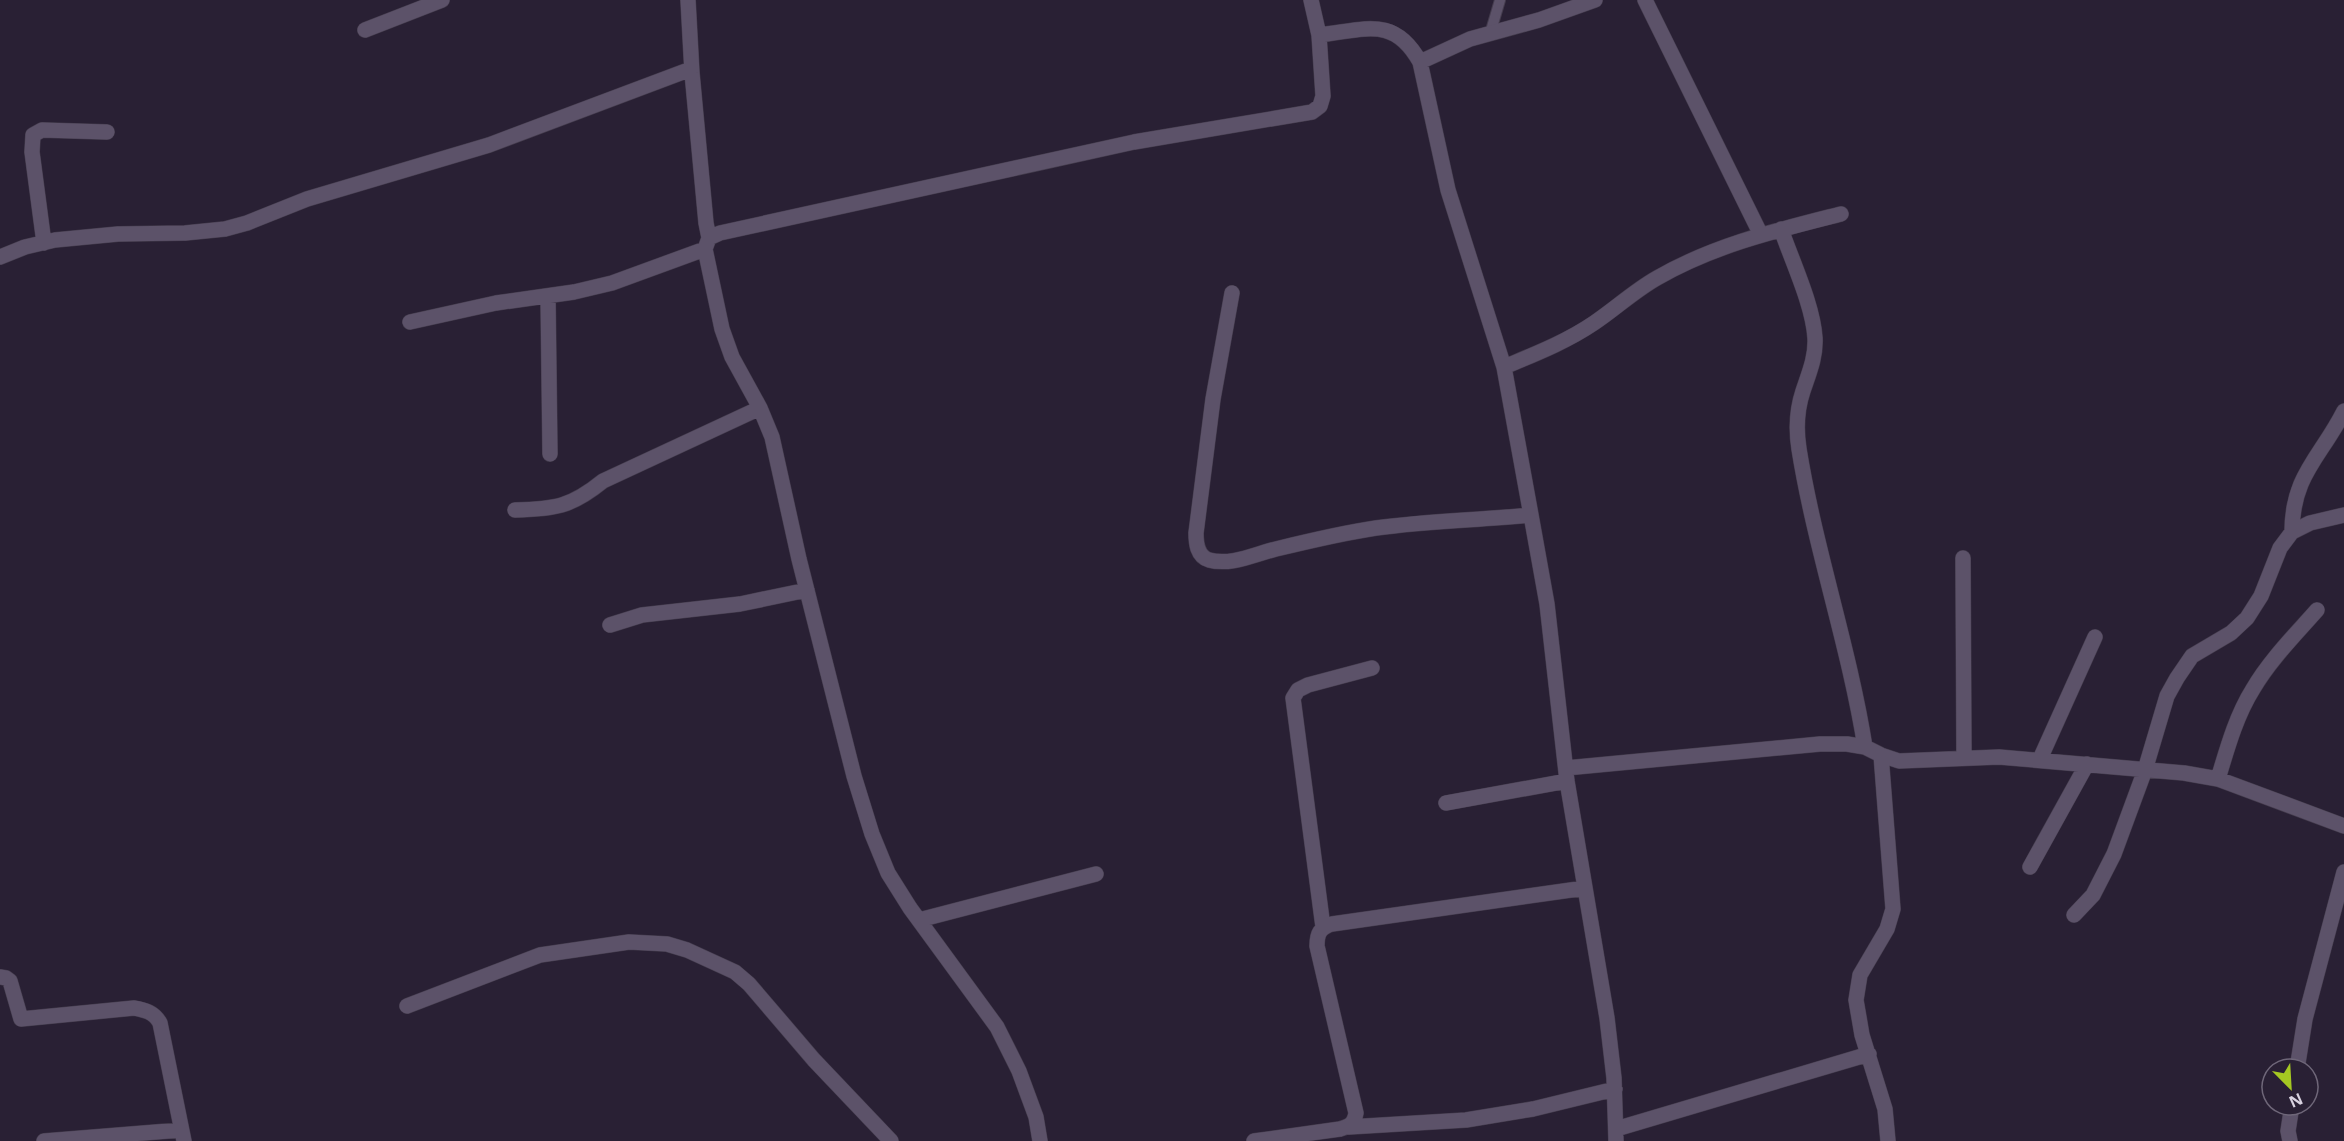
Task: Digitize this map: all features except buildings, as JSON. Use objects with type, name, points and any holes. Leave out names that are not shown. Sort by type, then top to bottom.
[{"type":"street","points":[[365,30],[442,0]]},
{"type":"street","points":[[688,0],[707,244],[722,328],[732,357],[760,408],[780,463],[807,590],[854,776],[872,834],[888,873],[919,920],[997,1027],[1019,1071],[1036,1117],[1040,1141]]},
{"type":"street","points":[[410,322],[496,303],[548,296],[612,283],[707,244],[720,233],[1112,147],[1312,112],[1320,106],[1323,96],[1320,35],[1311,0]]},
{"type":"street","points":[[1420,62],[1470,39],[1595,0]]},
{"type":"street","points":[[1645,0],[1761,235]]},
{"type":"street","points":[[1320,35],[1375,28],[1401,36],[1412,47],[1420,62],[1448,189],[1504,367],[1547,603],[1567,774],[1607,1018],[1615,1089],[1616,1135],[1869,1054]]},
{"type":"street","points":[[0,257],[25,247],[55,240],[118,234],[225,229],[307,200],[489,145],[692,69]]},
{"type":"street","points":[[44,243],[32,152],[33,135],[42,130],[107,132]]},
{"type":"street","points":[[1504,367],[1558,344],[1594,323],[1656,278],[1707,252],[1781,229],[1841,214]]},
{"type":"street","points":[[1781,229],[1810,312],[1815,339],[1812,369],[1802,392],[1797,419],[1798,447],[1858,701],[1865,747]]},
{"type":"street","points":[[1232,293],[1213,399],[1196,533],[1196,545],[1200,554],[1207,559],[1223,561],[1375,529],[1532,515]]},
{"type":"street","points":[[548,296],[550,454]]},
{"type":"street","points":[[515,510],[544,509],[566,505],[587,494],[603,481],[760,408]]},
{"type":"street","points":[[2292,532],[2292,510],[2299,485],[2344,411]]},
{"type":"street","points":[[2074,915],[2093,895],[2114,854],[2145,770],[2168,696],[2177,678],[2192,656],[2231,633],[2247,618],[2261,596],[2280,548],[2292,532],[2310,523],[2344,515]]},
{"type":"street","points":[[1963,558],[1964,758]]},
{"type":"street","points":[[610,625],[642,615],[740,604],[807,590]]},
{"type":"street","points":[[2218,779],[2232,733],[2252,689],[2317,610]]},
{"type":"street","points":[[2040,759],[2095,637]]},
{"type":"street","points":[[1323,927],[1293,698],[1298,690],[1308,685],[1372,668]]},
{"type":"street","points":[[1446,804],[1567,774],[1820,744],[1846,744],[1865,747],[1899,761],[1999,757],[2184,773],[2218,779],[2344,826]]},
{"type":"street","points":[[1881,755],[1893,909],[1887,929],[1860,975],[1856,1000],[1862,1035],[1885,1109],[1888,1141]]},
{"type":"street","points":[[2030,867],[2087,764]]},
{"type":"street","points":[[2300,1057],[2306,1019],[2344,872]]},
{"type":"street","points":[[919,920],[1096,874]]},
{"type":"street","points":[[1349,1127],[1355,1121],[1356,1113],[1317,946],[1317,934],[1323,927],[1585,888]]},
{"type":"street","points":[[407,1006],[540,955],[629,942],[667,944],[687,950],[735,972],[749,984],[808,1054],[891,1141]]},
{"type":"street","points":[[0,977],[10,981],[21,1019],[134,1008],[156,1016],[160,1023],[182,1136],[44,1141]]},
{"type":"street","points":[[1254,1141],[1349,1127],[1466,1120],[1533,1109],[1615,1089]]},
{"type":"street","points":[[2290,1117],[2288,1131],[2290,1141]]},
{"type":"lane","points":[[1490,34],[1500,0]]}]
